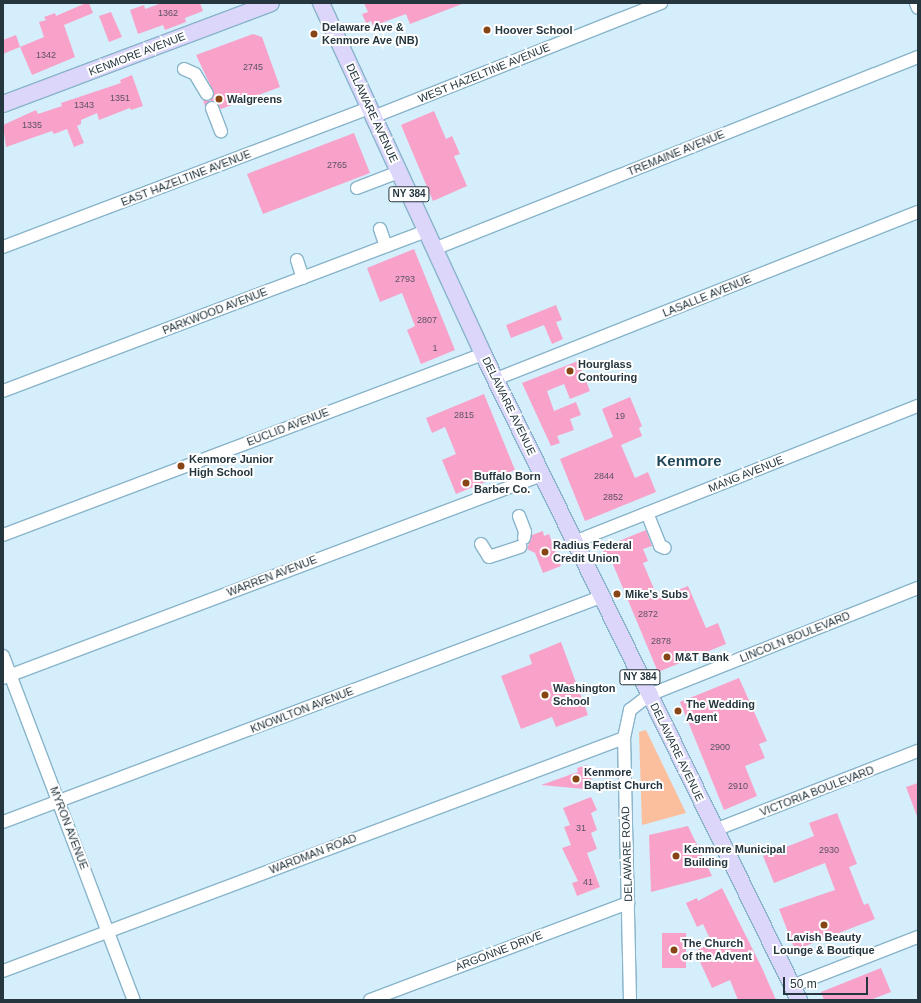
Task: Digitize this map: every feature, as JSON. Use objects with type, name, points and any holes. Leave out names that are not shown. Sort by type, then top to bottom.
[{"type":"main road","name":"KENMORE AVENUE","points":[[3,104],[271,3]]},
{"type":"main road","name":"DELAWARE AVENUE","points":[[321,3],[434,249],[574,542],[796,993]]},
{"type":"street","name":"WEST HAZELTINE AVENUE","points":[[371,113],[661,3]]},
{"type":"street","points":[[916,3],[918,8]]},
{"type":"street","name":"TREMAINE AVENUE","points":[[434,249],[918,57]]},
{"type":"street","points":[[184,69],[196,74],[207,94]]},
{"type":"street","points":[[212,108],[221,131]]},
{"type":"street","name":"EAST HAZELTINE AVENUE","points":[[3,247],[371,113]]},
{"type":"street","points":[[357,188],[399,172]]},
{"type":"street","name":"LASALLE AVENUE","points":[[496,379],[918,212]]},
{"type":"street","points":[[380,229],[386,246]]},
{"type":"street","name":"PARKWOOD AVENUE","points":[[3,391],[426,231]]},
{"type":"street","points":[[297,260],[303,278]]},
{"type":"street","name":"EUCLID AVENUE","points":[[3,535],[484,354]]},
{"type":"street","name":"MANG AVENUE","points":[[574,542],[918,406]]},
{"type":"street","name":"WARREN AVENUE","points":[[7,677],[542,475]]},
{"type":"street","points":[[647,513],[660,546],[665,548]]},
{"type":"street","points":[[481,544],[489,557],[522,542],[525,532],[519,516]]},
{"type":"street","name":"LINCOLN BOULEVARD","points":[[649,695],[918,588]]},
{"type":"street","name":"KNOWLTON AVENUE","points":[[3,822],[601,597]]},
{"type":"street","name":"MYRON AVENUE","points":[[3,656],[7,677],[58,801],[134,1000]]},
{"type":"street","name":"DELAWARE ROAD","points":[[630,1000],[624,738],[630,710],[649,695]]},
{"type":"street","name":"WARDMAN ROAD","points":[[3,971],[624,738]]},
{"type":"street","name":"VICTORIA BOULEVARD","points":[[715,830],[918,751]]},
{"type":"street","name":"ARGONNE DRIVE","points":[[370,1000],[628,903]]},
{"type":"street","points":[[796,993],[918,937]]},
{"type":"shaded area","points":[[646,730],[686,813],[642,825],[639,732]]},
{"type":"building","points":[[89,3],[93,13],[64,25],[75,57],[32,75],[20,47],[44,37],[39,22],[46,20],[44,17],[55,13],[56,16]]},
{"type":"building","points":[[162,3],[200,3],[203,11],[185,18],[186,22],[165,30],[163,25],[138,34],[130,10],[144,5],[145,9]]},
{"type":"building","points":[[364,3],[462,4],[410,24],[406,14],[373,26],[371,21],[366,23],[362,14],[368,12]]},
{"type":"building","points":[[111,12],[122,37],[109,42],[99,16]]},
{"type":"building","name":"Walgreens","points":[[253,34],[262,37],[280,87],[221,109],[214,101],[205,106],[203,100],[210,101],[214,93],[196,55]]},
{"type":"building","points":[[16,35],[20,47],[3,54],[3,40]]},
{"type":"building","points":[[132,75],[143,106],[131,110],[130,108],[99,120],[97,113],[81,120],[81,124],[77,126],[84,143],[74,147],[67,129],[54,134],[52,131],[6,147],[3,125],[36,110],[38,114],[62,106],[61,103],[121,83],[120,80]]},
{"type":"building","points":[[434,111],[446,139],[452,136],[460,154],[454,156],[467,186],[433,201],[401,125]]},
{"type":"building","points":[[354,133],[370,173],[263,214],[247,174]]},
{"type":"building","points":[[414,249],[455,350],[421,364],[407,330],[415,326],[402,293],[380,302],[367,268]]},
{"type":"building","points":[[556,305],[562,320],[556,322],[563,339],[552,344],[544,325],[511,338],[506,325]]},
{"type":"building","points":[[578,361],[590,391],[570,399],[564,384],[547,391],[554,411],[576,402],[581,415],[570,419],[574,430],[557,436],[560,443],[551,446],[522,383]]},
{"type":"building","points":[[484,394],[515,470],[456,494],[442,460],[456,454],[445,427],[432,433],[426,418]]},
{"type":"building","points":[[630,397],[642,426],[639,428],[642,436],[621,445],[635,478],[648,472],[656,492],[585,521],[560,459],[613,437],[602,409]]},
{"type":"building","points":[[646,530],[652,546],[643,549],[648,561],[643,563],[658,598],[688,586],[706,628],[718,623],[726,644],[658,672],[612,562],[608,564],[602,548]]},
{"type":"building","name":"Radius Federal Credit Union","points":[[543,531],[544,536],[549,534],[561,566],[543,573],[535,553],[527,549],[532,535]]},
{"type":"building","name":"Washington School","points":[[561,642],[588,715],[556,727],[552,717],[521,729],[501,676],[532,664],[529,655]]},
{"type":"building","points":[[739,678],[767,741],[759,744],[765,758],[745,766],[757,796],[724,810],[680,702]]},
{"type":"building","name":"Kenmore Baptist Church","points":[[587,765],[595,790],[541,785],[578,772],[577,768]]},
{"type":"building","points":[[918,783],[918,816],[917,816],[906,787]]},
{"type":"building","points":[[591,797],[597,810],[591,813],[597,830],[591,833],[597,849],[587,853],[600,887],[577,896],[572,883],[578,881],[562,848],[571,845],[564,827],[570,825],[563,808]]},
{"type":"building","points":[[837,813],[857,864],[849,867],[864,905],[868,903],[875,919],[795,950],[779,909],[835,890],[825,863],[774,883],[763,856],[814,836],[809,823]]},
{"type":"building","name":"Kenmore Municipal Building","points":[[688,826],[712,876],[651,892],[649,835]]},
{"type":"building","points":[[722,888],[762,968],[776,1000],[738,1000],[730,980],[712,988],[695,951],[712,943],[703,924],[697,927],[686,903],[697,898],[698,901]]},
{"type":"building","name":"The Church of the Advent","points":[[662,933],[686,933],[686,968],[662,968]]},
{"type":"building","points":[[881,968],[891,992],[870,1000],[824,1000],[821,992]]},
{"type":"place","name":"Hoover School","points":[[487,30]]},
{"type":"place","name":"Delaware Ave & Kenmore Ave (NB)","points":[[314,34]]},
{"type":"place","name":"Walgreens","points":[[219,99]]},
{"type":"place","name":"Hourglass Contouring","points":[[570,371]]},
{"type":"place","name":"Kenmore Junior High School","points":[[181,466]]},
{"type":"place","name":"Buffalo Born Barber Co.","points":[[466,483]]},
{"type":"place","name":"Radius Federal Credit Union","points":[[545,552]]},
{"type":"place","name":"Mike's Subs","points":[[617,594]]},
{"type":"place","name":"M&T Bank","points":[[667,657]]},
{"type":"place","name":"Washington School","points":[[545,695]]},
{"type":"place","name":"The Wedding Agent","points":[[678,711]]},
{"type":"place","name":"Kenmore Baptist Church","points":[[576,779]]},
{"type":"place","name":"Kenmore Municipal Building","points":[[676,856]]},
{"type":"place","name":"Lavish Beauty Lounge & Boutique","points":[[824,925]]},
{"type":"place","name":"The Church of the Advent","points":[[674,950]]},
{"type":"district","name":"Kenmore","points":[[689,461]]}]
